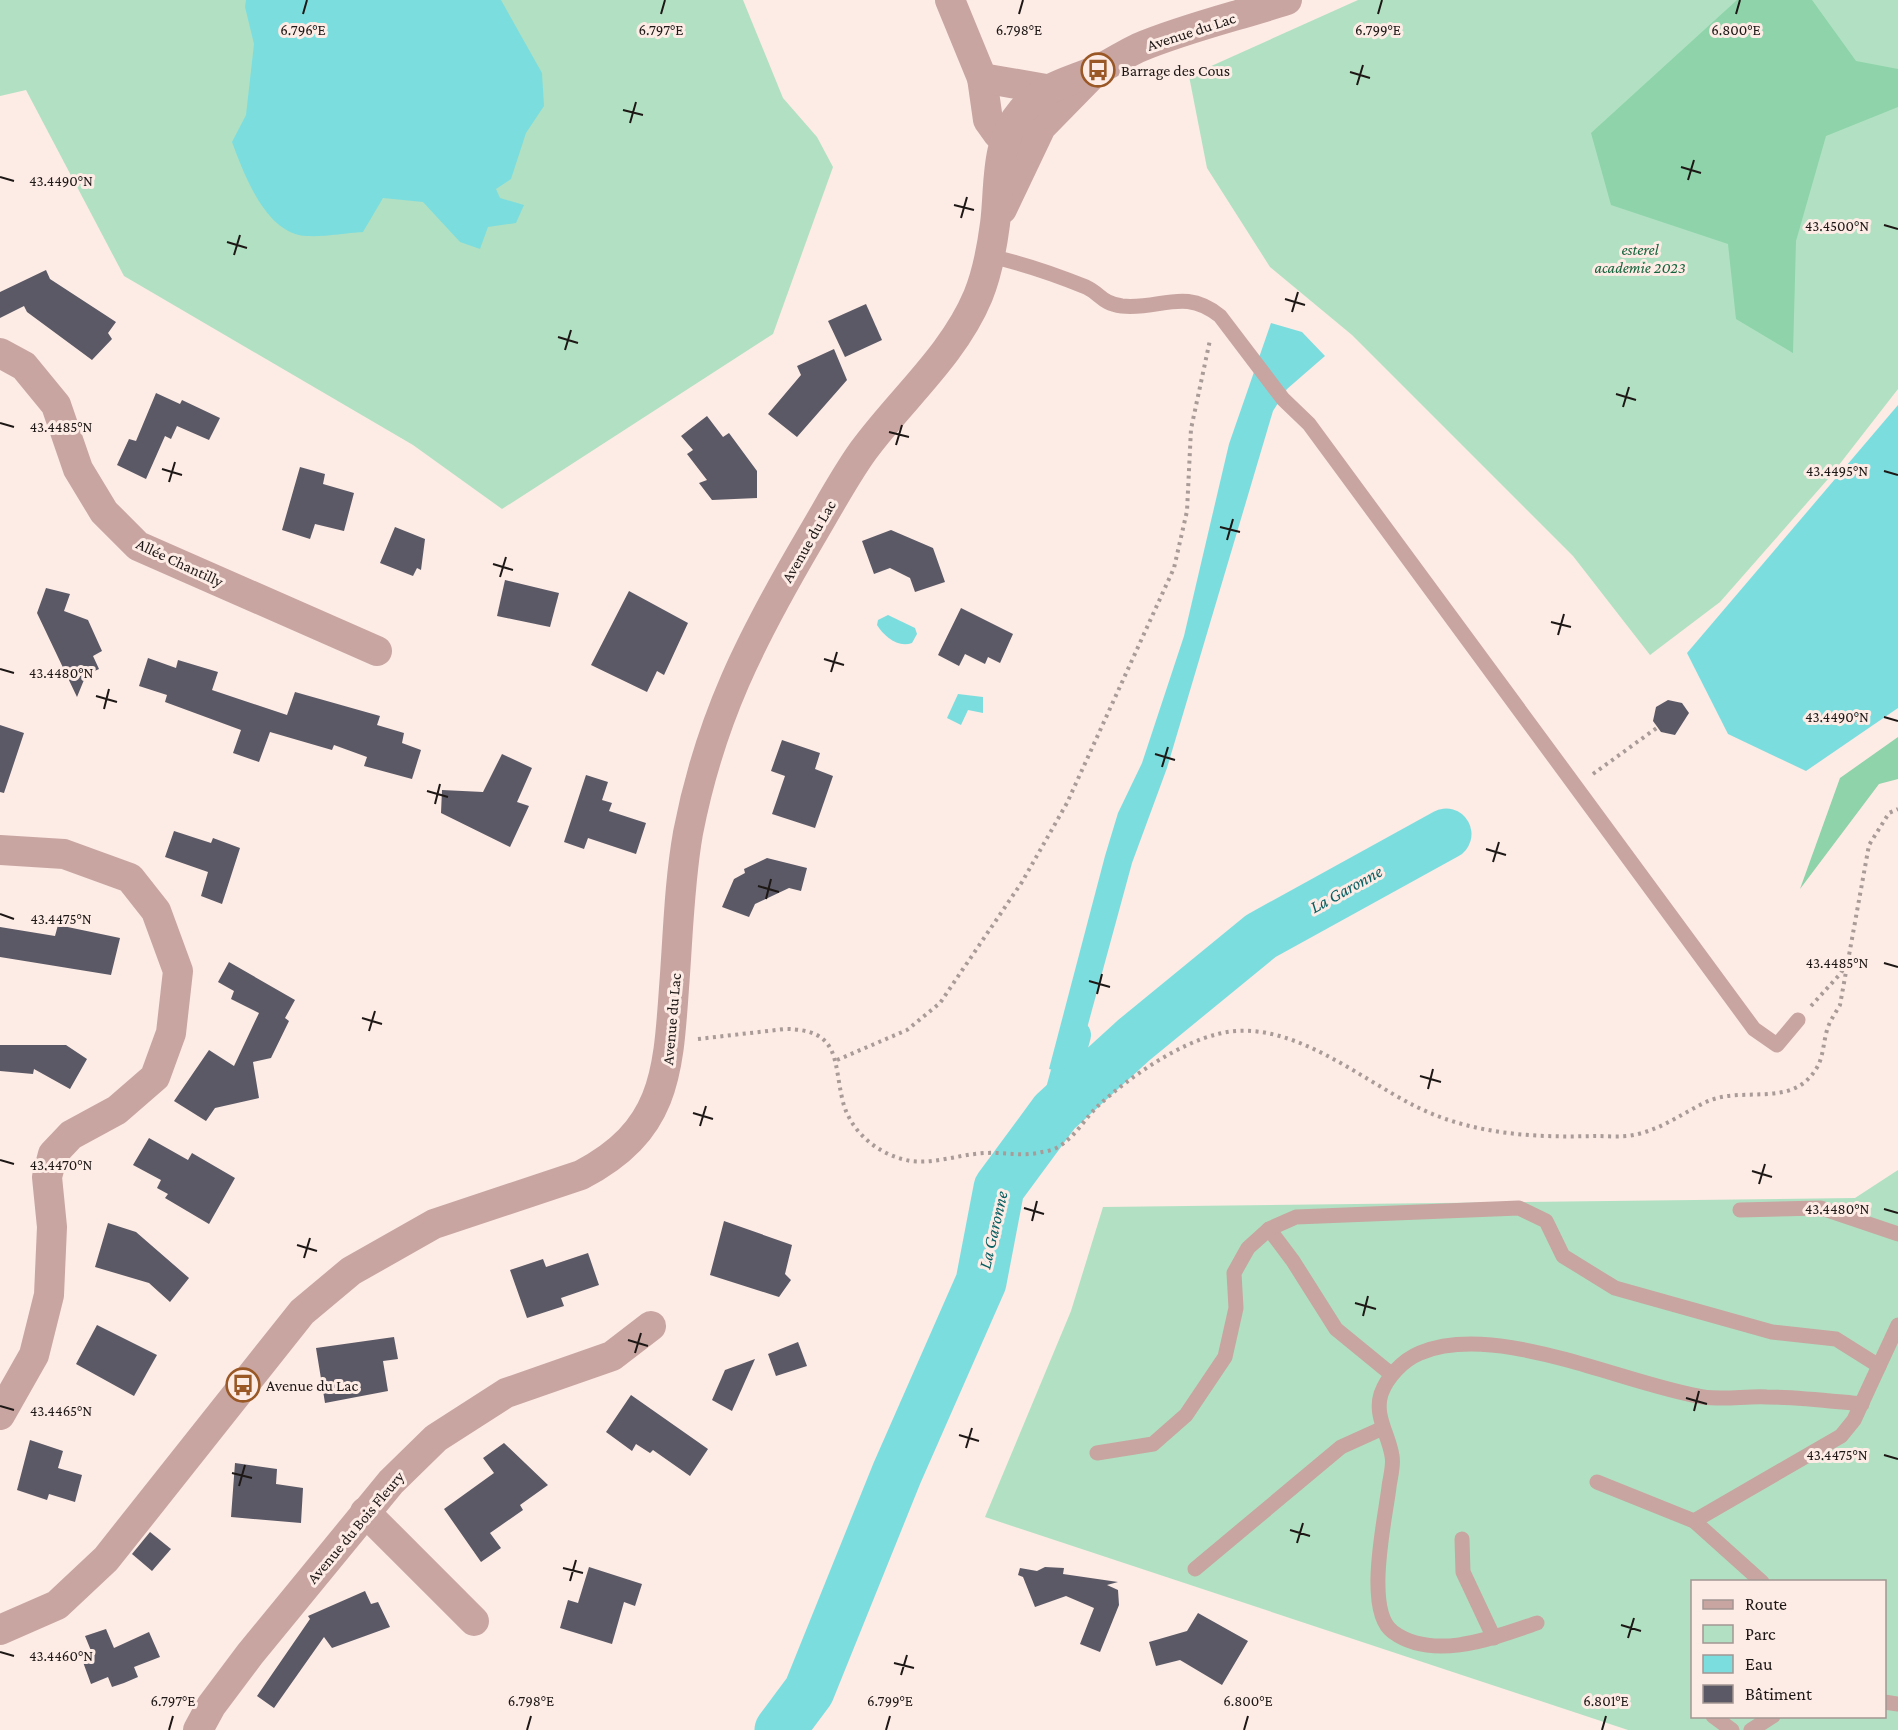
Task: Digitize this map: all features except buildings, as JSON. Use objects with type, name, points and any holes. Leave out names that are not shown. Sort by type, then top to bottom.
[{"type":"street","points":[[950,0],[982,78],[1025,131]]},
{"type":"street","name":"Avenue du Lac","points":[[0,1630],[57,1605],[106,1559],[302,1312],[351,1271],[434,1224],[581,1175],[618,1151],[634,1136],[657,1100],[664,1081],[670,1042],[687,837],[710,741],[741,664],[773,602],[854,463],[963,325],[978,295],[996,222],[1025,131],[1046,89],[1098,70],[1139,48],[1287,0]]},
{"type":"street","name":"Avenue du Lac","points":[[1025,131],[1098,70]]},
{"type":"street","points":[[982,78],[1046,89]]},
{"type":"street","name":"Allée Chantilly","points":[[0,353],[24,366],[56,405],[78,469],[104,512],[138,546],[377,651]]},
{"type":"street","points":[[0,850],[64,854],[130,878],[156,911],[178,971],[171,1033],[155,1077],[117,1110],[71,1135],[53,1154],[47,1177],[52,1227],[49,1295],[34,1355],[0,1415]]},
{"type":"street","name":"Avenue du Bois Fleury","points":[[198,1730],[211,1706],[250,1654],[366,1512],[391,1482],[446,1432],[506,1393],[612,1356],[651,1326]]},
{"type":"street","points":[[366,1512],[474,1621]]},
{"type":"lane","points":[[989,256],[1021,263],[1089,288],[1104,302],[1141,306],[1184,300],[1196,303],[1216,313],[1230,326],[1283,399],[1309,424],[1754,1029],[1777,1045],[1798,1020]]},
{"type":"lane","points":[[1097,1453],[1153,1444],[1186,1415],[1225,1357],[1236,1308],[1234,1273],[1248,1248],[1269,1228],[1296,1217],[1519,1208],[1546,1221],[1563,1256],[1615,1288],[1772,1332],[1836,1339],[1879,1366]]},
{"type":"lane","points":[[1740,1210],[1821,1208],[1898,1234]]},
{"type":"lane","points":[[1269,1228],[1336,1329],[1391,1374]]},
{"type":"lane","points":[[1694,1521],[1840,1436],[1854,1420],[1898,1325]]},
{"type":"lane","points":[[1537,1623],[1479,1643],[1446,1646],[1414,1641],[1392,1632],[1381,1615],[1378,1583],[1392,1457],[1380,1419],[1380,1396],[1391,1374],[1419,1353],[1451,1346],[1498,1346],[1532,1350],[1611,1375],[1705,1397],[1768,1397],[1862,1404]]},
{"type":"lane","points":[[1195,1569],[1341,1447],[1383,1428]]},
{"type":"lane","points":[[1597,1482],[1694,1521],[1761,1580]]},
{"type":"lane","points":[[1462,1539],[1463,1572],[1494,1638]]},
{"type":"lane","points":[[1716,1718],[1732,1730]]},
{"type":"lane","points":[[1750,1730],[1770,1718]]},
{"type":"path","points":[[837,1060],[907,1030],[940,1003],[1022,882],[1067,803],[1174,568],[1187,511],[1188,459],[1195,409],[1216,313]]},
{"type":"path","points":[[1587,779],[1658,727]]},
{"type":"path","points":[[670,1042],[798,1029],[823,1041],[837,1060],[844,1106],[850,1120],[871,1143],[882,1151],[909,1160],[927,1162],[985,1153],[1026,1155],[1054,1149],[1065,1143],[1097,1107],[1114,1092],[1160,1062],[1218,1034],[1254,1030],[1297,1042],[1417,1107],[1477,1128],[1541,1137],[1635,1135],[1662,1126],[1710,1100],[1747,1093],[1782,1094],[1804,1083],[1814,1074],[1821,1061],[1828,1026],[1840,1005],[1851,955],[1869,845],[1889,813],[1898,808]]},
{"type":"path","points":[[1798,1020],[1841,973],[1851,955]]},
{"type":"green space","points":[[0,0],[743,0],[783,98],[817,137],[833,167],[773,334],[502,509],[413,445],[124,276],[26,90],[0,96]]},
{"type":"green space","name":"esterel academie 2023","points":[[1358,0],[1898,0],[1898,389],[1828,479],[1720,602],[1650,655],[1573,556],[1352,335],[1270,267],[1207,168],[1189,76]]},
{"type":"green space","points":[[1737,0],[1812,0],[1856,61],[1898,69],[1898,107],[1826,136],[1796,241],[1793,353],[1736,319],[1728,244],[1611,205],[1591,133]]},
{"type":"green space","points":[[1898,737],[1898,779],[1879,784],[1800,889],[1840,778]]},
{"type":"green space","points":[[1898,1170],[1898,1730],[1628,1730],[985,1517],[1071,1311],[1103,1207],[1855,1198]]},
{"type":"water","points":[[246,0],[501,0],[542,73],[544,106],[526,133],[511,179],[496,189],[500,198],[524,205],[516,223],[488,227],[480,249],[460,242],[423,202],[383,198],[363,232],[307,236],[292,233],[280,225],[268,214],[250,186],[232,142],[246,115],[254,44],[245,7]]},
{"type":"water","points":[[1271,323],[1302,332],[1325,356],[1287,389],[1273,411],[1167,768],[1132,863],[1074,1076],[1049,1069],[1105,856],[1118,813],[1142,763],[1184,636],[1229,444]]},
{"type":"water","points":[[1898,405],[1898,708],[1806,771],[1728,734],[1687,653]]},
{"type":"water","points":[[888,615],[915,628],[917,634],[912,643],[901,644],[883,633],[877,625],[878,620]]},
{"type":"water","points":[[958,694],[983,697],[983,713],[968,710],[961,725],[947,718]]},
{"type":"water","points":[[1441,827],[1451,842],[1406,879],[1377,896],[1356,858],[1381,845]]},
{"type":"waterway","name":"La Garonne","points":[[780,1730],[809,1691],[897,1473],[981,1282],[999,1188],[1055,1112],[1134,1040],[1261,936],[1446,834]]},
{"type":"waterway","points":[[1055,1112],[1076,1035]]},
{"type":"place","name":"Barrage des Cous","points":[[1098,70]]},
{"type":"place","name":"Avenue du Lac","points":[[243,1385]]}]
